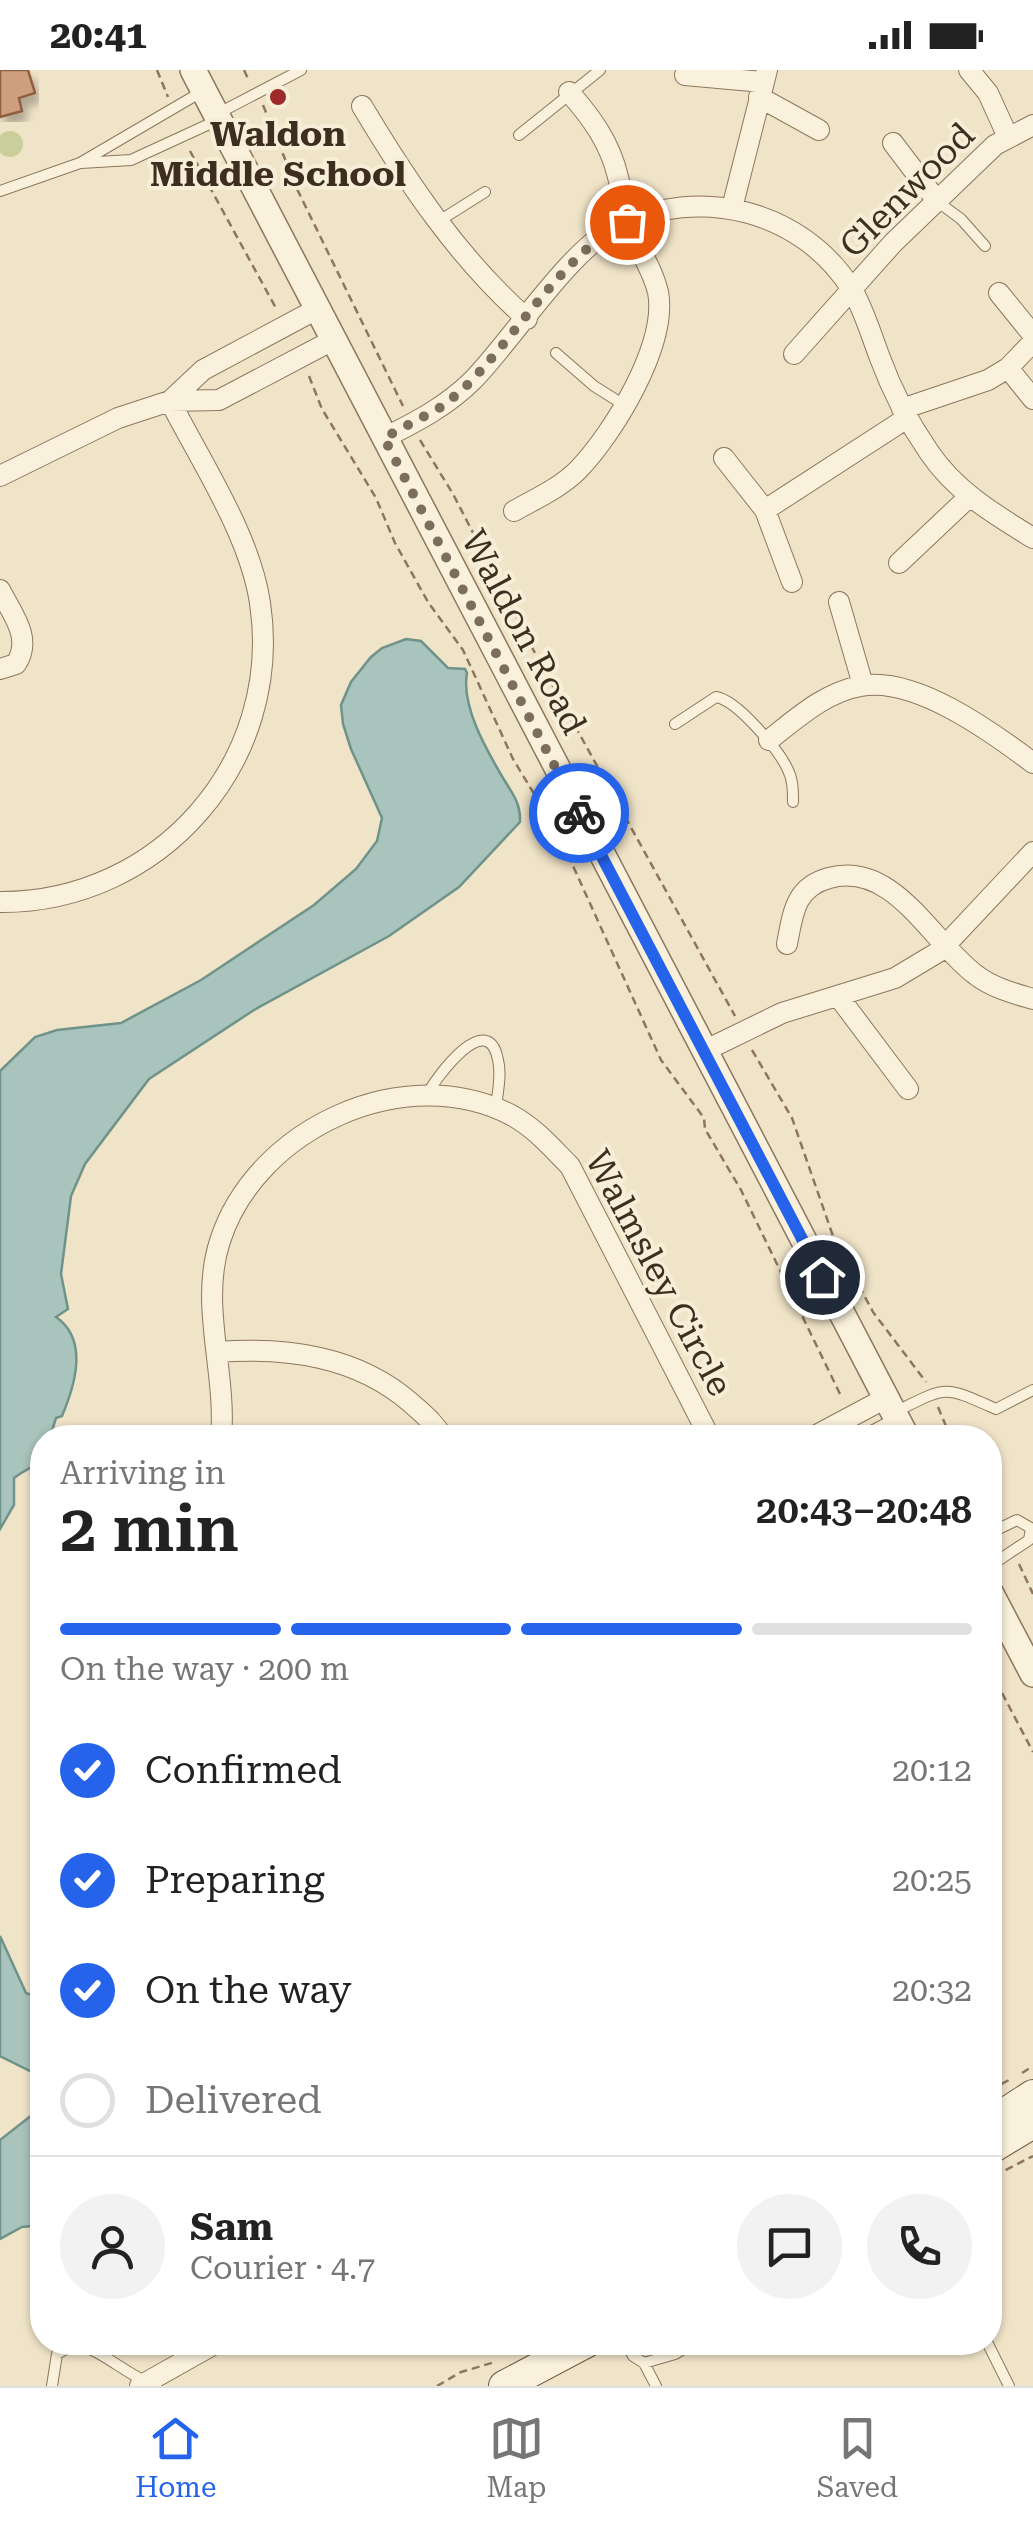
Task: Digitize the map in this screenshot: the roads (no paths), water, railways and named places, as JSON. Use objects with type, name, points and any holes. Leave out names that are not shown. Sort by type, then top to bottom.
[{"type":"main road","points":[[1002,2115],[1033,2095]]},
{"type":"main road","points":[[1002,2153],[1033,2124]]},
{"type":"main road","points":[[505,2372],[551,2355]]},
{"type":"street","name":"Glenwood","points":[[794,354],[893,244],[995,145],[1020,131],[970,70]]},
{"type":"street","points":[[684,75],[763,83],[819,130]]},
{"type":"street","name":"Waldon Road","points":[[198,80],[896,1418]]},
{"type":"street","points":[[732,208],[763,83]]},
{"type":"street","points":[[514,511],[576,472],[603,440],[651,352],[659,297],[650,265],[627,222],[618,174],[606,140],[595,120],[570,92]]},
{"type":"street","points":[[362,106],[402,174],[491,287],[526,319]]},
{"type":"street","points":[[893,143],[937,201]]},
{"type":"street","points":[[384,438],[462,390],[580,255],[614,227],[652,211],[694,205],[732,208],[796,232],[827,256],[852,290],[905,414],[931,456],[970,496],[1033,538]]},
{"type":"street","points":[[764,510],[905,414],[1008,368],[1033,338],[999,293]]},
{"type":"street","points":[[170,401],[203,370],[317,309]]},
{"type":"street","points":[[0,476],[100,425],[170,401],[219,400],[333,340]]},
{"type":"street","points":[[1008,368],[1033,399]]},
{"type":"street","points":[[0,902],[71,896],[140,866],[187,827],[219,787],[251,720],[260,684],[263,643],[260,602],[252,570],[232,521],[170,401]]},
{"type":"street","points":[[724,458],[764,510],[792,582]]},
{"type":"street","points":[[899,563],[970,496]]},
{"type":"street","points":[[0,590],[21,630],[24,646],[16,664],[0,669]]},
{"type":"street","points":[[839,602],[863,685]]},
{"type":"street","points":[[769,740],[809,708],[863,685],[899,688],[954,710],[1033,763]]},
{"type":"street","points":[[704,1051],[782,1013],[895,978],[945,946],[1033,852]]},
{"type":"street","points":[[787,944],[794,906],[801,894],[811,884],[832,876],[854,874],[872,879],[900,898],[975,974],[996,988],[1033,999]]},
{"type":"street","points":[[838,996],[908,1088]]},
{"type":"street","name":"Walmsley Circle","points":[[222,1425],[212,1277],[219,1243],[242,1195],[290,1146],[324,1124],[369,1102],[401,1095],[426,1095],[474,1100],[496,1110],[536,1132],[570,1166],[703,1425]]},
{"type":"street","points":[[218,1352],[296,1352],[340,1362],[403,1396],[436,1425]]},
{"type":"street","points":[[835,1425],[852,1416],[896,1418]]},
{"type":"street","points":[[1002,1615],[1033,1674]]},
{"type":"street","points":[[144,2384],[195,2355]]},
{"type":"lane","points":[[80,163],[132,160],[182,138],[302,70]]},
{"type":"lane","points":[[519,135],[600,70]]},
{"type":"lane","points":[[0,192],[80,163],[171,109],[198,80]]},
{"type":"lane","points":[[439,220],[485,192]]},
{"type":"lane","points":[[937,201],[962,219],[985,246]]},
{"type":"lane","points":[[556,353],[594,386],[624,405]]},
{"type":"lane","points":[[674,724],[721,697],[769,740],[790,775],[793,802]]},
{"type":"lane","points":[[426,1095],[460,1051],[482,1042],[494,1048],[498,1057],[496,1110]]},
{"type":"lane","points":[[896,1418],[933,1393],[952,1389],[996,1409],[1033,1390]]},
{"type":"lane","points":[[1002,1527],[1017,1520],[1032,1528],[1029,1540],[1002,1558]]},
{"type":"lane","points":[[52,2386],[57,2355]]},
{"type":"lane","points":[[98,2355],[144,2384]]},
{"type":"lane","points":[[633,2355],[644,2363],[656,2386]]},
{"type":"lane","points":[[644,2363],[672,2355]]},
{"type":"lane","points":[[993,2355],[1009,2386]]},
{"type":"water","points":[[406,639],[421,641],[448,668],[465,669],[476,727],[515,798],[520,822],[459,887],[389,936],[254,1010],[149,1079],[85,1164],[71,1196],[61,1274],[68,1309],[56,1317],[73,1338],[75,1377],[62,1416],[56,1418],[54,1425],[30,1425],[30,1468],[14,1478],[14,1505],[0,1529],[0,1071],[35,1037],[57,1030],[121,1023],[201,980],[314,905],[356,869],[377,841],[382,818],[351,749],[341,705],[351,682],[382,648]]},
{"type":"water","points":[[0,1936],[30,1994],[30,2071],[0,2056]]},
{"type":"water","points":[[30,2116],[30,2226],[0,2239],[0,2140]]},
{"type":"place","name":"Waldon Middle School","points":[[278,97]]}]
